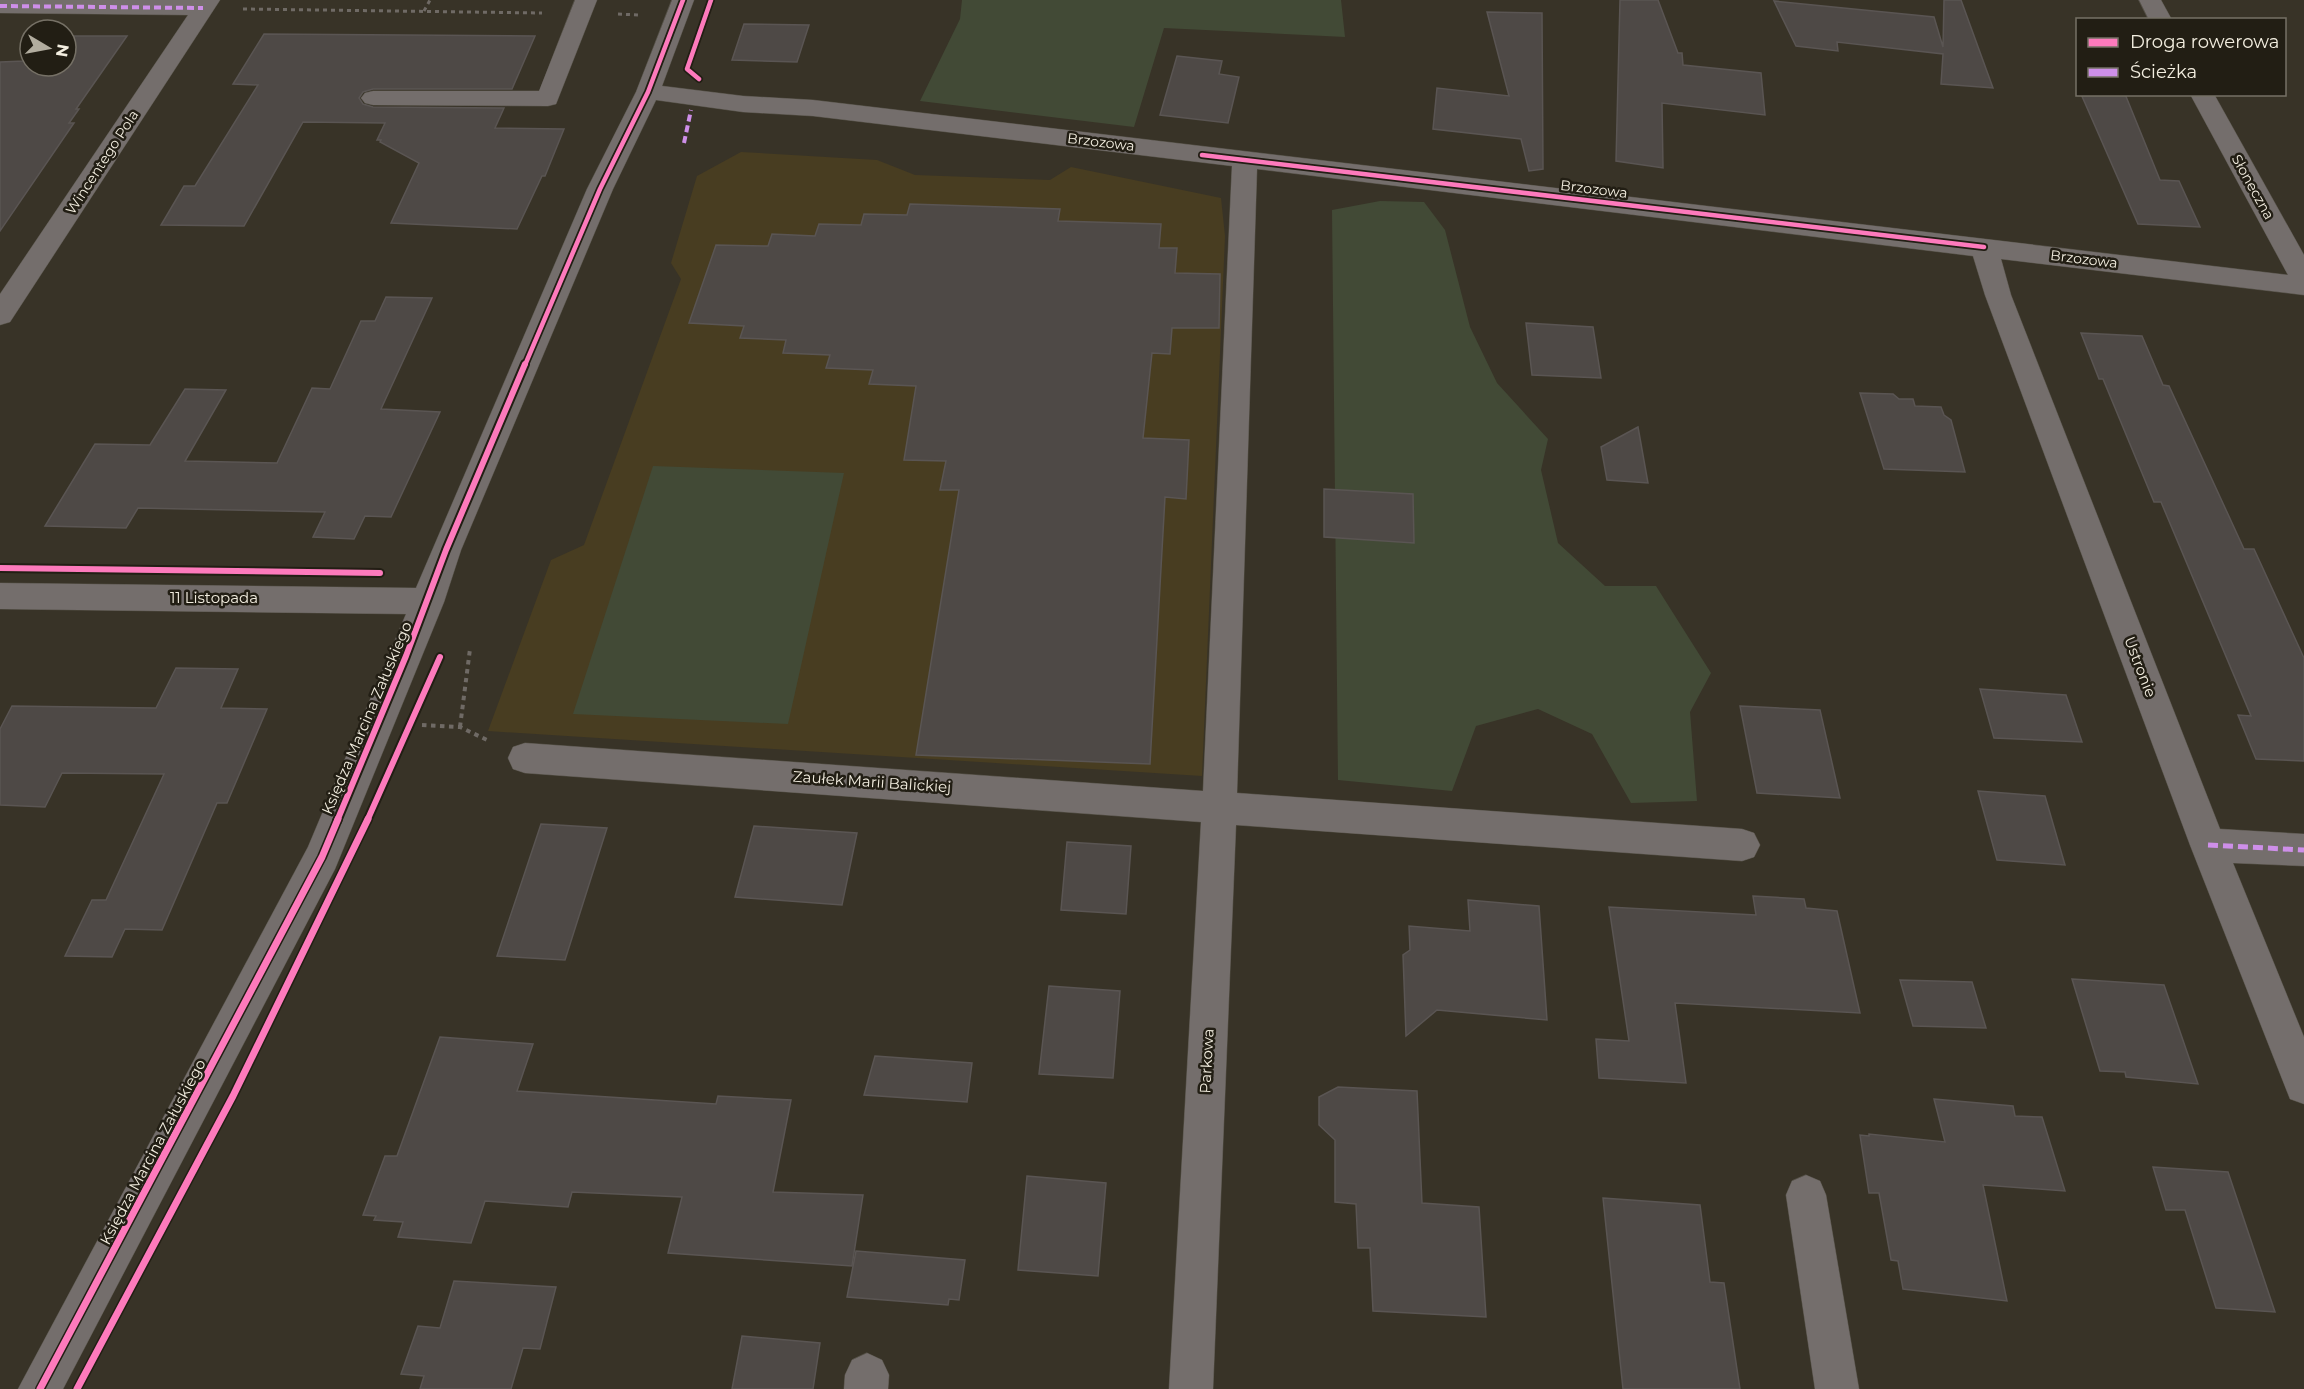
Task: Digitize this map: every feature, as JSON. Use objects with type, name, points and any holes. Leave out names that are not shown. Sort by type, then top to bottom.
[{"type":"street","name":"Księdza Marcina Załuskiego","points":[[40,1389],[322,857],[428,602],[446,550],[600,189],[648,92],[683,0]]},
{"type":"street","points":[[2150,0],[2160,18]]},
{"type":"street","points":[[0,6],[206,4]]},
{"type":"street","name":"Wincentego Pola","points":[[0,315],[206,4]]},
{"type":"street","points":[[372,98],[548,99],[584,7]]},
{"type":"street","name":"Brzozowa","points":[[648,92],[743,104],[813,108],[2304,286]]},
{"type":"street","name":"Słoneczna","points":[[2203,96],[2304,279]]},
{"type":"street","name":"Parkowa","points":[[1191,1389],[1223,732],[1245,160]]},
{"type":"street","name":"Ustronie","points":[[1984,247],[1998,295],[2208,845],[2304,1085]]},
{"type":"street","name":"11 Listopada","points":[[0,596],[369,599],[428,602]]},
{"type":"street","name":"Zaułek Marii Balickiej","points":[[525,758],[1742,845]]},
{"type":"street","points":[[2208,845],[2304,850]]},
{"type":"street","points":[[1806,1195],[1837,1389]]},
{"type":"path","points":[[424,11],[430,0]]},
{"type":"path","points":[[206,4],[424,11],[584,7],[639,15]]},
{"type":"path","points":[[460,727],[470,649]]},
{"type":"path","points":[[420,725],[460,727],[525,758]]},
{"type":"shaded area","points":[[741,152],[877,160],[915,175],[1050,180],[1071,167],[1221,198],[1225,236],[1202,776],[488,731],[551,560],[584,545],[681,279],[671,263],[697,176]]},
{"type":"green space","points":[[962,0],[1341,0],[1345,37],[1164,28],[1134,127],[920,101],[960,19]]},
{"type":"green space","points":[[1380,201],[1424,202],[1445,230],[1470,327],[1497,383],[1548,439],[1541,470],[1558,543],[1605,586],[1656,586],[1711,673],[1690,712],[1697,801],[1631,803],[1592,734],[1538,709],[1476,726],[1452,791],[1338,780],[1332,210]]},
{"type":"green space","points":[[653,466],[844,473],[788,724],[573,714]]},
{"type":"building","points":[[1620,0],[1658,0],[1678,53],[1682,53],[1683,65],[1761,73],[1765,115],[1662,103],[1663,168],[1616,161]]},
{"type":"building","points":[[1944,0],[1961,0],[1993,88],[1941,84],[1943,54],[1837,42],[1838,51],[1796,46],[1774,1],[1934,17],[1943,47]]},
{"type":"building","points":[[1487,12],[1542,13],[1543,169],[1529,171],[1521,139],[1433,129],[1437,88],[1509,96]]},
{"type":"building","points":[[744,24],[809,25],[797,62],[732,60]]},
{"type":"building","points":[[264,34],[535,36],[512,89],[373,89],[363,92],[359,98],[363,104],[373,107],[504,108],[495,128],[564,129],[545,176],[542,176],[517,229],[391,223],[419,163],[380,142],[381,140],[377,140],[385,123],[303,122],[244,226],[161,225],[184,186],[195,186],[258,85],[233,84]]},
{"type":"building","points":[[78,36],[127,36],[76,109],[79,109],[69,123],[74,123],[0,231],[0,62],[18,61],[18,78],[78,78]]},
{"type":"building","points":[[1177,56],[1222,61],[1219,74],[1239,77],[1228,123],[1160,115]]},
{"type":"building","points":[[2082,96],[2126,96],[2160,180],[2179,181],[2200,227],[2138,224]]},
{"type":"building","points":[[910,204],[1060,209],[1058,221],[1161,224],[1159,248],[1177,248],[1175,273],[1220,274],[1219,328],[1172,328],[1170,354],[1152,353],[1143,438],[1189,440],[1186,499],[1165,497],[1150,764],[916,755],[959,490],[940,490],[946,461],[904,460],[916,386],[869,384],[873,370],[826,368],[830,355],[783,353],[786,340],[740,338],[744,326],[689,323],[716,245],[768,246],[772,234],[815,236],[819,224],[861,225],[864,214],[907,215]]},
{"type":"building","points":[[386,297],[432,298],[381,409],[440,412],[391,517],[365,516],[354,539],[313,537],[325,512],[138,508],[126,528],[45,526],[95,444],[150,445],[185,389],[226,390],[185,461],[277,463],[312,388],[330,389],[361,321],[375,321]]},
{"type":"building","points":[[1526,323],[1593,327],[1601,378],[1532,375]]},
{"type":"building","points":[[2081,333],[2142,336],[2163,385],[2169,386],[2244,549],[2254,549],[2304,658],[2304,761],[2256,759],[2238,715],[2251,716],[2161,502],[2154,502],[2103,379],[2099,379]]},
{"type":"building","points":[[1860,393],[1893,394],[1899,399],[1913,399],[1915,406],[1941,407],[1944,415],[1951,420],[1965,472],[1884,469]]},
{"type":"building","points":[[1638,427],[1648,483],[1607,480],[1601,447]]},
{"type":"building","points":[[1324,489],[1413,494],[1414,543],[1324,537]]},
{"type":"building","points":[[176,668],[238,669],[221,708],[267,709],[227,803],[217,803],[162,930],[125,929],[112,957],[65,956],[92,900],[106,900],[164,774],[62,773],[45,807],[0,805],[0,729],[12,706],[156,708]]},
{"type":"building","points":[[1980,689],[2066,695],[2082,742],[1994,738]]},
{"type":"building","points":[[1740,706],[1820,710],[1840,798],[1757,793]]},
{"type":"building","points":[[1978,791],[2045,796],[2065,865],[1997,860]]},
{"type":"building","points":[[541,824],[607,828],[565,960],[497,956]]},
{"type":"building","points":[[754,826],[857,833],[842,905],[735,897]]},
{"type":"building","points":[[1067,842],[1131,846],[1126,914],[1061,910]]},
{"type":"building","points":[[1753,896],[1804,899],[1806,908],[1837,911],[1860,1013],[1675,1003],[1686,1083],[1599,1078],[1596,1039],[1629,1041],[1609,907],[1756,915]]},
{"type":"building","points":[[1468,900],[1539,906],[1547,1020],[1437,1010],[1406,1036],[1403,955],[1410,950],[1409,926],[1470,931]]},
{"type":"building","points":[[2072,979],[2164,985],[2198,1084],[2126,1077],[2125,1072],[2100,1071]]},
{"type":"building","points":[[1900,980],[1972,982],[1986,1028],[1913,1026]]},
{"type":"building","points":[[1049,986],[1120,991],[1113,1078],[1039,1074]]},
{"type":"building","points":[[440,1037],[533,1044],[517,1091],[716,1104],[718,1096],[791,1100],[773,1192],[863,1195],[852,1266],[668,1253],[682,1197],[572,1192],[568,1207],[485,1201],[471,1243],[398,1237],[403,1222],[374,1220],[376,1216],[363,1215],[385,1156],[397,1156]]},
{"type":"building","points":[[875,1056],[972,1063],[967,1102],[864,1095]]},
{"type":"building","points":[[1338,1087],[1417,1091],[1422,1203],[1479,1207],[1486,1317],[1373,1311],[1370,1248],[1358,1248],[1356,1204],[1335,1202],[1335,1140],[1319,1125],[1319,1097]]},
{"type":"building","points":[[1934,1099],[2013,1106],[2015,1116],[2042,1117],[2065,1191],[1983,1185],[2007,1301],[1903,1289],[1898,1261],[1891,1260],[1879,1193],[1869,1193],[1860,1135],[1945,1142]]},
{"type":"building","points":[[2153,1167],[2228,1172],[2275,1312],[2216,1308],[2185,1210],[2166,1210]]},
{"type":"building","points":[[1027,1176],[1106,1183],[1098,1276],[1018,1270]]},
{"type":"building","points":[[1603,1198],[1700,1205],[1710,1282],[1724,1283],[1740,1389],[1623,1389]]},
{"type":"building","points":[[856,1251],[965,1260],[959,1300],[949,1299],[948,1305],[847,1297]]},
{"type":"building","points":[[454,1281],[556,1287],[540,1349],[523,1348],[511,1389],[420,1389],[424,1376],[401,1374],[418,1326],[440,1328]]},
{"type":"building","points":[[742,1336],[820,1343],[813,1389],[732,1389]]},
{"type":"marked path","points":[[0,6],[203,8]]},
{"type":"marked path","points":[[684,143],[691,110]]},
{"type":"marked path","points":[[2208,845],[2304,850]]},
{"type":"cycle path","points":[[40,1389],[322,857],[406,656],[446,550],[600,189],[648,92],[683,0]]},
{"type":"cycle path","points":[[699,79],[687,69],[711,0]]},
{"type":"cycle path","points":[[1202,155],[1984,247]]},
{"type":"cycle path","points":[[0,568],[380,573]]},
{"type":"cycle path","points":[[77,1389],[233,1096],[375,805],[440,657]]}]
